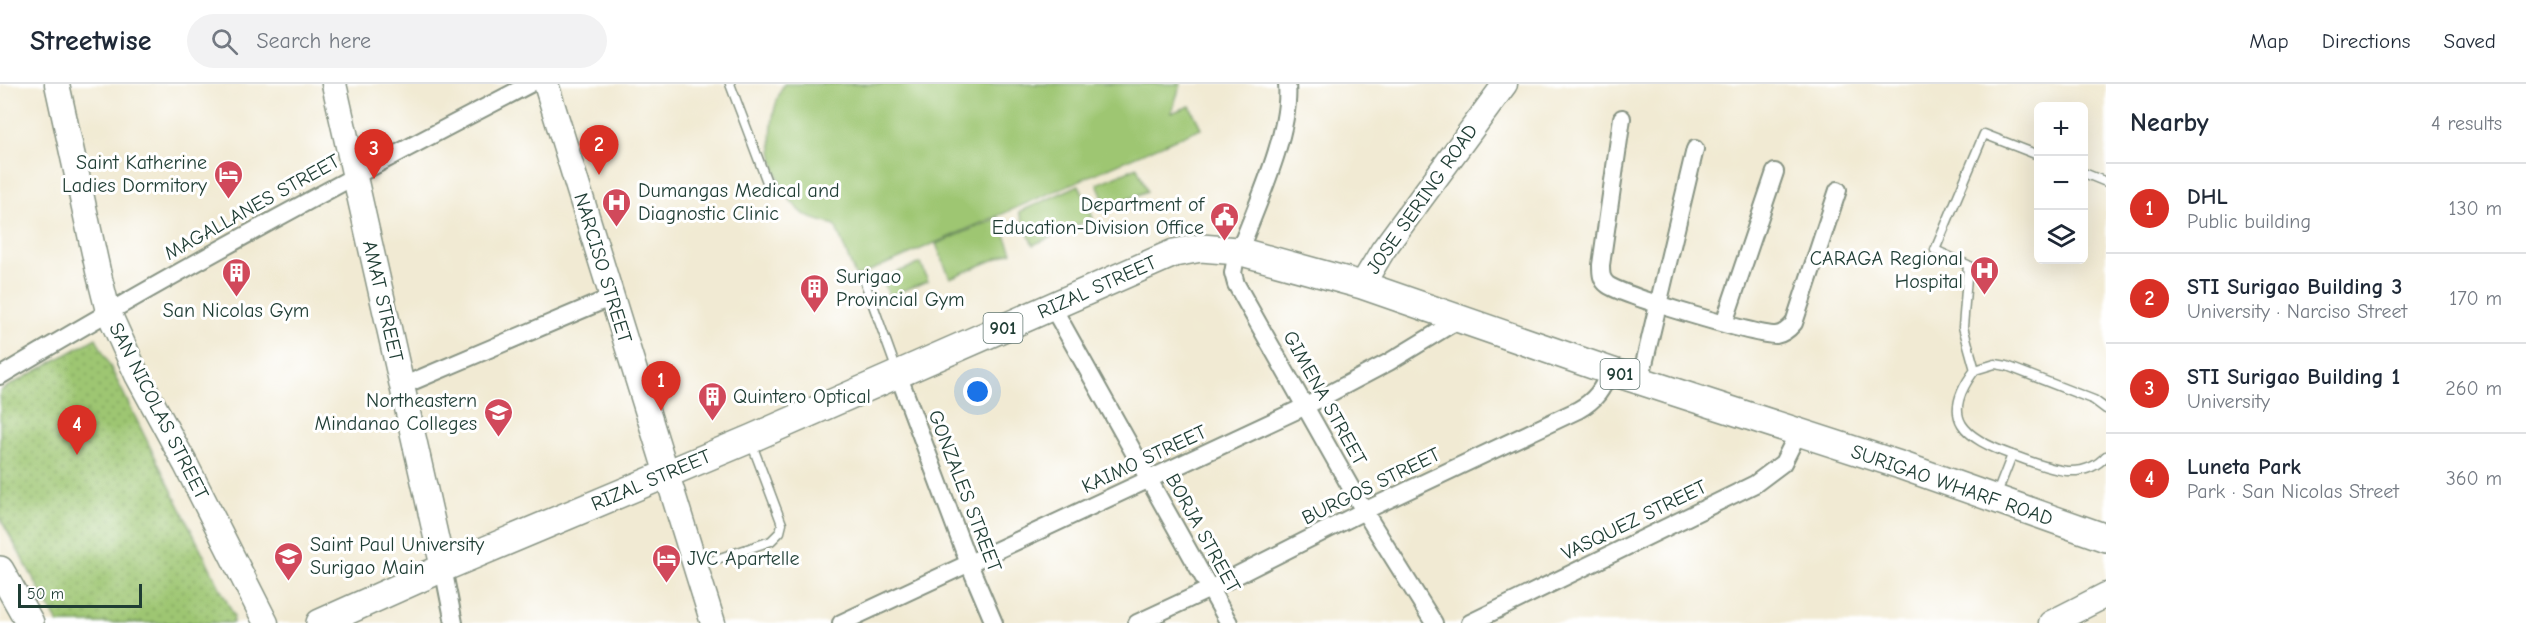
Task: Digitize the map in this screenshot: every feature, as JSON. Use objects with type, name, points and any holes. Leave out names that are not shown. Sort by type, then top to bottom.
[{"type":"main road","name":"RIZAL STREET","points":[[320,623],[442,568],[750,439],[1174,253],[1201,248],[1238,251],[1362,285],[1458,320],[1798,433]]},
{"type":"main road","name":"SURIGAO WHARF ROAD","points":[[1798,433],[2106,538]]},
{"type":"main road","points":[[0,570],[30,623]]},
{"type":"street","name":"SAN NICOLAS STREET","points":[[57,84],[108,311],[137,375],[186,465],[266,623]]},
{"type":"street","name":"AMAT STREET","points":[[334,84],[454,623]]},
{"type":"street","name":"MAGALLANES STREET","points":[[0,376],[108,311],[354,175],[530,84]]},
{"type":"street","name":"NARCISO STREET","points":[[546,84],[712,623]]},
{"type":"street","name":"GIMENA STREET","points":[[1287,84],[1288,102],[1282,134],[1238,251],[1233,273],[1236,285],[1364,511],[1434,623]]},
{"type":"street","name":"JOSE SERING ROAD","points":[[1362,285],[1383,250],[1505,84]]},
{"type":"street","points":[[1622,118],[1601,277],[1607,284],[1620,291],[1658,304],[1774,335],[1786,332],[1794,323],[1838,190]]},
{"type":"street","points":[[1640,381],[1695,149]]},
{"type":"street","points":[[1724,323],[1775,172]]},
{"type":"street","points":[[402,386],[612,297]]},
{"type":"street","name":"BORJA STREET","points":[[1052,306],[1229,623]]},
{"type":"street","name":"KAIMO STREET","points":[[841,623],[1306,406],[1389,362],[1458,320]]},
{"type":"street","name":"BURGOS STREET","points":[[1137,623],[1210,589],[1364,511],[1578,410],[1591,403],[1600,393],[1610,371]]},
{"type":"street","name":"GONZALES STREET","points":[[898,374],[969,564],[994,623]]},
{"type":"street","name":"VASQUEZ STREET","points":[[1470,623],[1755,484],[1783,463],[1798,433]]},
{"type":"street","points":[[2051,623],[2106,595]]},
{"type":"lane","points":[[730,84],[770,190]]},
{"type":"lane","points":[[1975,370],[1963,327],[1968,265],[1935,250],[1984,134],[2034,153]]},
{"type":"lane","points":[[2088,175],[2106,182]]},
{"type":"lane","points":[[864,280],[898,374]]},
{"type":"lane","points":[[2106,408],[2094,400],[2007,366],[1995,364],[1975,370],[1960,395],[1958,409],[1962,425],[1981,443],[2042,466],[2073,472],[2094,466],[2106,456]]},
{"type":"lane","points":[[695,566],[771,540],[780,532],[782,524],[750,439]]},
{"type":"lane","points":[[1995,499],[2012,455]]},
{"type":"green space","points":[[784,84],[1181,84],[1171,113],[1190,106],[1201,128],[856,277],[835,225],[804,214],[782,187],[772,152],[771,134],[777,100]]},
{"type":"green space","points":[[1137,167],[1147,191],[1107,208],[1097,184]]},
{"type":"green space","points":[[1079,185],[1093,218],[1033,245],[1019,212]]},
{"type":"green space","points":[[998,218],[1012,252],[950,278],[936,244]]},
{"type":"green space","points":[[921,263],[928,281],[889,296],[882,278]]},
{"type":"green space","points":[[96,338],[234,616],[233,623],[58,623],[0,518],[0,391]]},
{"type":"place","name":"STI Surigao Building 3","points":[[599,175]]},
{"type":"place","name":"STI Surigao Building 1","points":[[374,179]]},
{"type":"place","name":"Saint Katherine Ladies Dormitory","points":[[228,200]]},
{"type":"place","name":"Dumangas Medical and Diagnostic Clinic","points":[[617,228]]},
{"type":"place","name":"Department of Education-Division Office","points":[[1225,242]]},
{"type":"place","name":"CARAGA Regional Hospital","points":[[1984,296]]},
{"type":"place","name":"San Nicolas Gym","points":[[236,298]]},
{"type":"place","name":"Surigao Provincial Gym","points":[[815,314]]},
{"type":"place","name":"DHL","points":[[661,411]]},
{"type":"place","name":"Quintero Optical","points":[[712,422]]},
{"type":"place","name":"Northeastern Mindanao Colleges","points":[[498,438]]},
{"type":"place","name":"Luneta Park","points":[[77,455]]},
{"type":"place","name":"Saint Paul University Surigao Main","points":[[289,582]]},
{"type":"place","name":"JVC Apartelle","points":[[666,584]]}]
